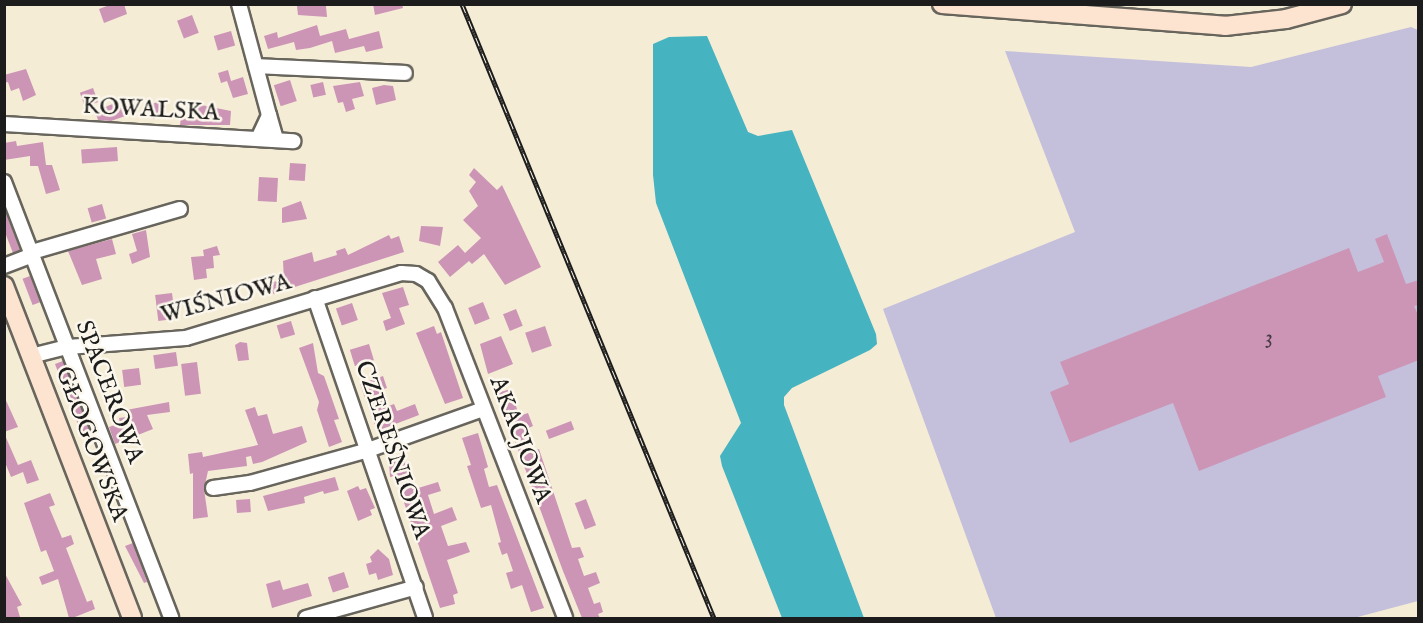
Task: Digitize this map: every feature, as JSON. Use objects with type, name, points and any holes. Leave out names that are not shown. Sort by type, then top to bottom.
[{"type":"street","points":[[239,4],[276,140]]},
{"type":"street","points":[[942,4],[1230,26],[1286,19],[1342,4]]},
{"type":"street","points":[[256,66],[405,73]]},
{"type":"street","points":[[258,139],[269,115]]},
{"type":"street","name":"KOWALSKA","points":[[4,124],[294,141]]},
{"type":"street","name":"SPACEROWA","points":[[4,182],[171,618]]},
{"type":"street","points":[[4,266],[32,254],[180,209]]},
{"type":"street","name":"WIŚNIOWA","points":[[31,356],[68,347],[186,338],[401,273],[428,281]]},
{"type":"street","name":"AKACJOWA","points":[[428,281],[445,308],[565,618]]},
{"type":"street","name":"GŁOGOWSKA","points":[[4,286],[132,618]]},
{"type":"street","name":"CZEREŚNIOWA","points":[[315,298],[425,618]]},
{"type":"street","points":[[213,488],[250,483],[368,450],[483,409]]},
{"type":"street","points":[[306,618],[416,587]]},
{"type":"shaded area","points":[[1411,27],[1418,30],[1418,601],[1354,618],[996,618],[883,309],[1075,232],[1005,51],[1251,67]]},
{"type":"water","points":[[707,36],[748,132],[758,136],[792,130],[876,334],[877,344],[870,350],[792,388],[784,397],[784,405],[864,618],[782,618],[722,466],[720,456],[741,423],[656,203],[653,175],[653,44],[669,37]]},
{"type":"building","points":[[112,4],[124,4],[127,14],[104,23],[99,9]]},
{"type":"building","points":[[373,4],[402,4],[403,8],[375,15]]},
{"type":"building","points":[[297,6],[326,6],[327,17],[298,15]]},
{"type":"building","points":[[192,15],[199,33],[184,38],[177,21]]},
{"type":"building","points":[[317,25],[320,36],[346,29],[349,39],[379,31],[383,48],[366,52],[364,46],[335,53],[332,41],[296,50],[294,42],[268,49],[264,36],[277,32],[278,38]]},
{"type":"building","points":[[231,31],[235,45],[218,50],[214,36]]},
{"type":"building","points":[[26,69],[36,95],[23,101],[19,88],[11,91],[8,82],[4,83],[4,75]]},
{"type":"building","points":[[228,70],[231,81],[243,77],[248,94],[233,98],[227,81],[221,83],[218,73]]},
{"type":"building","points":[[290,80],[297,101],[281,106],[274,85]]},
{"type":"building","points":[[323,82],[326,95],[313,98],[310,85]]},
{"type":"building","points":[[360,82],[364,96],[352,99],[355,109],[346,112],[343,102],[338,103],[333,86]]},
{"type":"building","points":[[384,85],[393,86],[396,100],[376,105],[372,88]]},
{"type":"building","points":[[93,88],[98,102],[85,107],[80,93]]},
{"type":"building","points":[[125,99],[131,114],[111,121],[98,120],[95,111]]},
{"type":"building","points":[[159,101],[165,114],[153,119],[147,106]]},
{"type":"building","points":[[196,104],[231,111],[230,125],[180,125],[181,117],[195,118]]},
{"type":"building","points":[[16,141],[17,146],[43,142],[46,165],[52,165],[60,190],[46,194],[38,166],[30,166],[30,156],[4,160],[4,143]]},
{"type":"building","points":[[117,147],[118,161],[82,163],[81,150]]},
{"type":"building","points":[[290,163],[306,164],[305,181],[289,180]]},
{"type":"building","points":[[474,168],[497,190],[502,185],[541,267],[505,285],[484,254],[472,264],[469,261],[450,277],[438,262],[458,245],[465,253],[481,238],[463,220],[478,206],[469,191],[476,182],[469,175]]},
{"type":"building","points":[[259,177],[278,178],[277,202],[258,201]]},
{"type":"building","points":[[301,201],[307,219],[282,223],[282,208]]},
{"type":"building","points":[[102,204],[106,218],[92,223],[88,208]]},
{"type":"building","points":[[4,208],[20,250],[13,253],[4,230]]},
{"type":"building","points":[[421,226],[443,227],[440,246],[419,241]]},
{"type":"building","points":[[146,230],[150,257],[132,264],[129,254],[137,251],[132,234]]},
{"type":"building","points":[[1387,234],[1406,284],[1419,280],[1419,305],[1414,306],[1419,317],[1419,360],[1378,376],[1386,397],[1199,471],[1173,403],[1070,443],[1050,392],[1069,384],[1060,362],[1349,248],[1358,272],[1384,262],[1375,239]]},
{"type":"building","points":[[389,235],[391,239],[399,236],[404,252],[273,294],[269,282],[284,281],[283,261],[312,252],[314,262],[337,255],[336,251],[345,248],[348,255]]},
{"type":"building","points":[[112,239],[116,254],[96,259],[102,279],[82,285],[68,251]]},
{"type":"building","points":[[217,246],[220,255],[213,256],[214,268],[206,269],[207,278],[194,280],[191,257],[204,256],[203,250]]},
{"type":"building","points":[[30,276],[40,302],[33,305],[23,279]]},
{"type":"building","points":[[403,287],[409,305],[399,308],[405,324],[386,331],[383,321],[391,318],[382,293]]},
{"type":"building","points":[[172,293],[175,319],[158,321],[155,295]]},
{"type":"building","points":[[483,302],[490,319],[475,325],[468,308]]},
{"type":"building","points":[[352,303],[358,320],[342,326],[336,309]]},
{"type":"building","points":[[516,309],[523,326],[510,331],[503,314]]},
{"type":"building","points":[[291,321],[295,334],[281,339],[277,325]]},
{"type":"building","points":[[434,326],[437,334],[441,332],[463,398],[445,404],[416,333]]},
{"type":"building","points":[[545,326],[552,346],[532,353],[525,333]]},
{"type":"building","points":[[501,336],[513,364],[488,374],[480,344]]},
{"type":"building","points":[[240,342],[247,343],[249,360],[238,361],[235,345]]},
{"type":"building","points":[[313,343],[318,373],[324,376],[339,419],[334,420],[342,442],[329,447],[317,410],[319,402],[299,348]]},
{"type":"building","points":[[369,344],[374,360],[355,366],[350,350]]},
{"type":"building","points":[[176,352],[178,366],[155,369],[153,355]]},
{"type":"building","points":[[63,361],[91,435],[83,437],[68,399],[55,364]]},
{"type":"building","points":[[197,362],[201,394],[185,396],[181,364]]},
{"type":"building","points":[[139,368],[141,385],[124,387],[122,370]]},
{"type":"building","points":[[383,376],[387,388],[380,390],[386,407],[394,404],[397,411],[415,404],[419,415],[377,431],[360,384]]},
{"type":"building","points":[[511,389],[519,416],[528,413],[533,426],[524,430],[532,451],[539,449],[572,548],[580,547],[584,557],[578,559],[584,576],[596,572],[600,583],[588,588],[594,604],[600,602],[603,612],[598,614],[600,618],[582,618],[563,571],[497,393]]},
{"type":"building","points":[[4,396],[18,427],[4,432]]},
{"type":"building","points":[[169,402],[170,412],[147,415],[153,429],[115,444],[109,427],[120,423],[119,418],[127,417],[126,410]]},
{"type":"building","points":[[255,407],[258,416],[267,414],[273,434],[302,426],[307,442],[262,462],[253,464],[251,456],[246,457],[247,466],[208,471],[204,489],[208,517],[193,519],[193,473],[190,474],[188,454],[202,452],[203,457],[258,445],[245,410]]},
{"type":"building","points":[[571,421],[574,429],[549,439],[546,431]]},
{"type":"building","points":[[4,433],[18,465],[31,460],[39,480],[27,484],[23,472],[11,477],[4,460]]},
{"type":"building","points":[[478,433],[488,467],[484,469],[489,487],[497,485],[544,608],[531,612],[522,585],[511,589],[506,573],[513,571],[507,553],[502,555],[498,543],[501,542],[491,505],[481,508],[467,466],[471,465],[462,438]]},
{"type":"building","points":[[403,457],[415,489],[438,482],[441,491],[428,495],[434,514],[452,507],[457,520],[441,526],[448,546],[466,542],[470,552],[447,560],[458,593],[453,595],[455,604],[440,608],[395,476],[390,477],[389,461]]},
{"type":"building","points":[[335,477],[339,490],[324,494],[323,491],[304,497],[305,503],[268,511],[263,496]]},
{"type":"building","points":[[358,486],[360,490],[366,488],[375,508],[370,510],[372,515],[358,521],[347,491]]},
{"type":"building","points":[[50,493],[55,505],[49,507],[62,538],[71,535],[74,544],[66,548],[87,602],[92,600],[95,609],[75,617],[69,618],[58,579],[42,585],[39,577],[54,571],[46,550],[41,552],[24,503]]},
{"type":"building","points":[[250,499],[251,512],[237,513],[236,500]]},
{"type":"building","points":[[586,499],[596,525],[585,529],[575,503]]},
{"type":"building","points":[[133,543],[147,582],[144,583],[125,546]]},
{"type":"building","points":[[378,549],[389,559],[393,575],[378,580],[376,573],[369,575],[366,564],[372,562],[370,557]]},
{"type":"building","points":[[4,572],[22,605],[17,607],[20,617],[4,618]]},
{"type":"building","points":[[344,572],[349,587],[333,592],[328,577]]},
{"type":"building","points":[[280,580],[283,590],[308,583],[312,596],[272,608],[266,584]]},
{"type":"railway","points":[[462,4],[714,618]]}]
